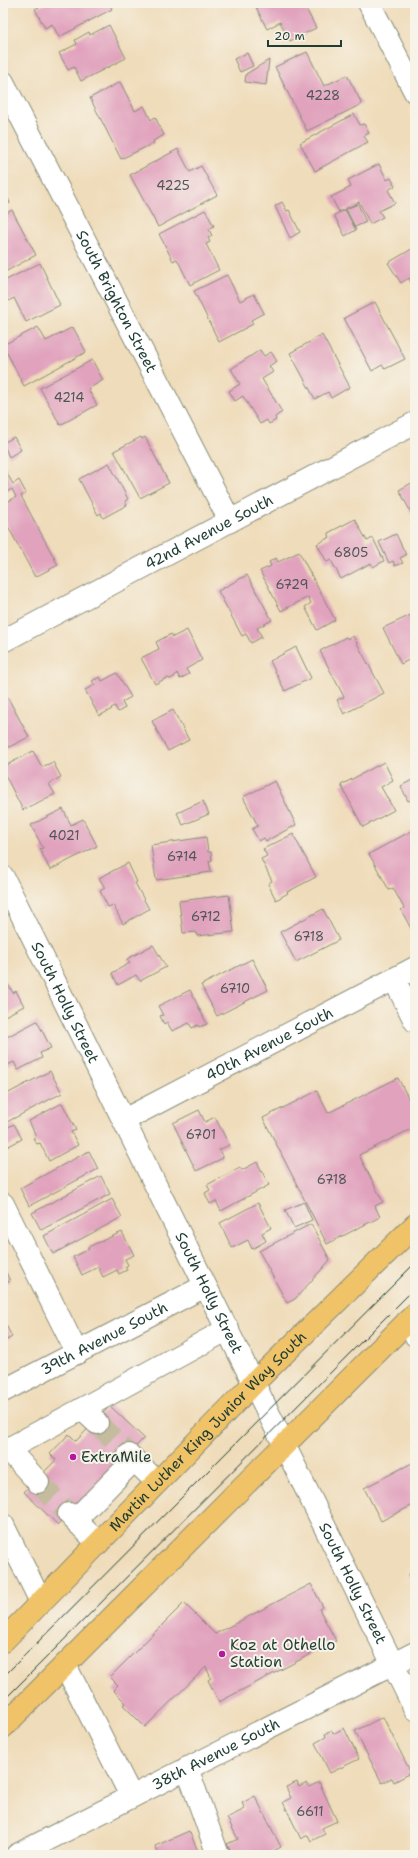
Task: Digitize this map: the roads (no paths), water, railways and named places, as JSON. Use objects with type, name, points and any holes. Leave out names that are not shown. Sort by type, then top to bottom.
[{"type":"main road","name":"Martin Luther King Junior Way South","points":[[3,1641],[254,1383],[415,1225]]},
{"type":"main road","points":[[3,1727],[283,1444],[412,1324]]},
{"type":"street","points":[[369,3],[415,92]]},
{"type":"street","name":"South Brighton Street","points":[[3,82],[230,521]]},
{"type":"street","name":"42nd Avenue South","points":[[3,641],[415,423]]},
{"type":"street","name":"South Holly Street","points":[[3,877],[415,1709]]},
{"type":"street","name":"40th Avenue South","points":[[124,1120],[415,968]]},
{"type":"street","points":[[394,979],[415,1021]]},
{"type":"street","points":[[3,1204],[77,1353]]},
{"type":"street","name":"39th Avenue South","points":[[3,1391],[206,1286]]},
{"type":"street","points":[[38,1482],[5,1450],[89,1416],[228,1329]]},
{"type":"street","points":[[98,1543],[72,1517],[131,1457],[157,1482]]},
{"type":"street","points":[[3,1525],[41,1602]]},
{"type":"street","name":"38th Avenue South","points":[[17,1855],[415,1653]]},
{"type":"street","points":[[65,1665],[131,1796]]},
{"type":"street","points":[[187,1768],[218,1855]]},
{"type":"tunnel","points":[[97,1423],[129,1455]]},
{"type":"tunnel","points":[[38,1482],[69,1514]]},
{"type":"tram line","points":[[3,1677],[415,1263]]},
{"type":"tram line","points":[[3,1701],[415,1288]]},
{"type":"place","name":"ExtraMile","points":[[73,1457]]},
{"type":"place","name":"Koz at Othello Station","points":[[222,1654]]}]
